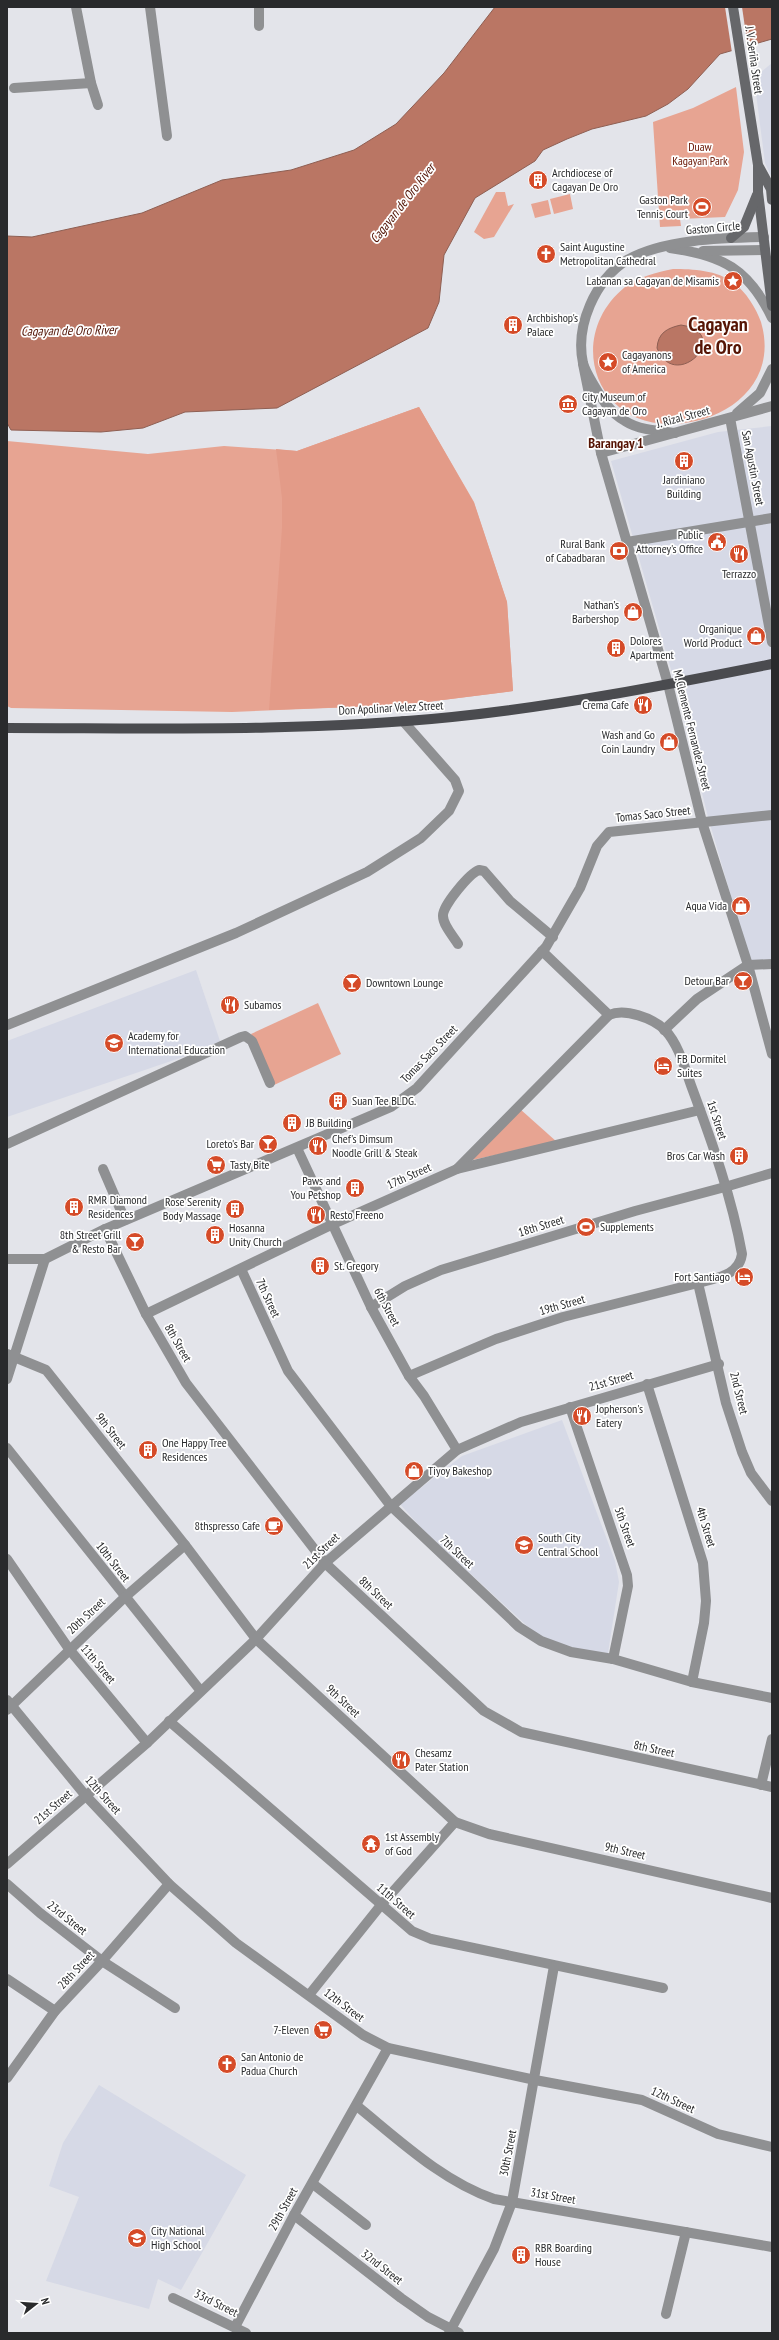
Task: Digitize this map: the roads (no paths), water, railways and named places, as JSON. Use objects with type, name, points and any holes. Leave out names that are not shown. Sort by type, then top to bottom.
[{"type":"main road","name":"J. V. Seriña Street","points":[[733,7],[758,165],[758,192],[768,238],[772,306]]},
{"type":"main road","name":"J. V. Seriña Street","points":[[758,165],[771,189],[772,200]]},
{"type":"main road","points":[[731,238],[744,227],[758,192]]},
{"type":"main road","name":"Don Apolinar Velez Street","points":[[7,728],[269,727],[403,721],[508,710],[668,684],[772,664]]},
{"type":"street","points":[[76,7],[91,83],[98,105]]},
{"type":"street","points":[[150,7],[167,136]]},
{"type":"street","points":[[259,7],[259,26]]},
{"type":"street","points":[[14,88],[91,83]]},
{"type":"street","name":"Gaston Circle","points":[[674,433],[637,426],[619,417],[602,399],[584,364],[581,344],[585,319],[589,306],[603,283],[628,260],[666,247],[693,240],[768,238]]},
{"type":"street","name":"Gaston Circle","points":[[666,247],[693,251],[769,250]]},
{"type":"street","name":"Gaston Circle","points":[[693,251],[727,264],[746,277],[756,289],[772,318]]},
{"type":"street","name":"M. Clemente Fernandez Street","points":[[584,364],[601,453],[668,684],[702,822],[748,965],[772,1054]]},
{"type":"street","points":[[730,418],[744,409],[760,393],[772,369]]},
{"type":"street","name":"J. Rizal Street","points":[[601,453],[772,406]]},
{"type":"street","name":"San Agustin Street","points":[[730,418],[772,642]]},
{"type":"street","points":[[627,542],[772,518]]},
{"type":"street","points":[[7,1025],[236,933],[367,872],[422,838],[449,811],[459,791],[455,780],[403,721]]},
{"type":"street","name":"Tomas Saco Street","points":[[7,1259],[45,1258],[125,1220],[391,1107],[417,1088],[553,937],[580,888],[597,846],[604,835],[618,830],[772,815]]},
{"type":"street","points":[[458,944],[444,923],[443,912],[447,903],[473,873],[479,870],[484,871],[510,901],[553,937]]},
{"type":"street","points":[[457,1168],[609,1015],[542,951]]},
{"type":"street","points":[[664,1030],[696,999],[748,965],[772,964]]},
{"type":"street","name":"1st Street","points":[[609,1015],[630,1012],[664,1030],[679,1052],[725,1187],[742,1254],[737,1268],[727,1275]]},
{"type":"street","points":[[7,1144],[245,1036],[252,1041],[270,1083]]},
{"type":"street","name":"17th Street","points":[[146,1314],[332,1225],[457,1168],[700,1110]]},
{"type":"street","name":"6th Street","points":[[297,1148],[371,1307],[409,1376],[424,1396],[457,1450]]},
{"type":"street","points":[[103,1169],[125,1220]]},
{"type":"street","name":"18th Street","points":[[371,1307],[405,1286],[440,1270],[635,1211],[772,1173]]},
{"type":"street","name":"8th Street","points":[[105,1229],[146,1314],[186,1383],[325,1563],[484,1711],[521,1732],[772,1787]]},
{"type":"street","points":[[7,1378],[11,1355],[45,1258]]},
{"type":"street","name":"7th Street","points":[[241,1269],[288,1371],[390,1505],[519,1627],[541,1641],[557,1648],[613,1659],[692,1682],[772,1698]]},
{"type":"street","name":"19th Street","points":[[409,1376],[496,1339],[563,1317],[727,1275]]},
{"type":"street","name":"2nd Street","points":[[698,1283],[719,1364],[726,1403],[742,1452],[751,1473],[772,1501]]},
{"type":"street","name":"9th Street","points":[[11,1355],[46,1370],[185,1545],[256,1639],[455,1822],[489,1834],[772,1898]]},
{"type":"street","name":"21st Street","points":[[7,1864],[147,1743],[200,1690],[256,1639],[325,1563],[390,1505],[457,1450],[521,1422],[719,1364]]},
{"type":"street","name":"4th Street","points":[[647,1384],[703,1563],[706,1600],[704,1623],[692,1682]]},
{"type":"street","name":"5th Street","points":[[570,1407],[628,1575],[628,1586],[613,1659]]},
{"type":"street","name":"10th Street","points":[[7,1448],[200,1690]]},
{"type":"street","name":"20th Street","points":[[9,1705],[125,1597],[185,1545]]},
{"type":"street","name":"11th Street","points":[[7,1559],[69,1649],[147,1743]]},
{"type":"street","name":"12th Street","points":[[9,1705],[86,1796],[169,1884],[236,1943],[363,2035],[388,2048],[534,2080],[642,2100],[718,2134],[772,2147]]},
{"type":"street","name":"11th Street","points":[[169,1720],[412,1931],[431,1939],[663,1988]]},
{"type":"street","points":[[761,1785],[772,1739]]},
{"type":"street","points":[[309,1995],[381,1905],[455,1822]]},
{"type":"street","name":"23rd Street","points":[[7,1884],[56,1927],[102,1961],[175,2008]]},
{"type":"street","name":"28th Street","points":[[7,2078],[55,2011],[102,1961],[169,1884]]},
{"type":"street","name":"30th Street","points":[[453,2332],[494,2249],[512,2202],[554,1966]]},
{"type":"street","points":[[7,1979],[55,2011]]},
{"type":"street","name":"29th Street","points":[[235,2327],[294,2216],[357,2106],[388,2048]]},
{"type":"street","name":"31st Street","points":[[357,2106],[424,2159],[472,2192],[494,2200],[772,2247]]},
{"type":"street","points":[[312,2184],[366,2225]]},
{"type":"street","name":"32nd Street","points":[[294,2216],[401,2298],[453,2332]]},
{"type":"street","points":[[666,2314],[686,2232]]},
{"type":"street","name":"33rd Street","points":[[173,2298],[246,2333]]},
{"type":"water","name":"Cagayan de Oro River","points":[[495,7],[772,7],[772,39],[720,54],[688,89],[668,104],[646,116],[592,129],[543,150],[535,161],[475,198],[444,255],[439,302],[428,328],[277,408],[185,412],[143,428],[101,432],[11,430],[7,423],[7,236],[32,237],[142,213],[222,180],[291,170],[354,150],[396,124],[444,73]]},
{"type":"water","points":[[681,325],[696,330],[703,338],[702,348],[696,357],[687,363],[676,365],[665,361],[657,348],[659,338],[664,332]]},
{"type":"place","name":"Archdiocese of Cagayan De Oro","points":[[538,180]]},
{"type":"place","name":"Gaston Park Tennis Court","points":[[702,207]]},
{"type":"place","name":"Saint Augustine Metropolitan Cathedral","points":[[546,254]]},
{"type":"place","name":"Labanan sa Cagayan de Misamis","points":[[733,281]]},
{"type":"place","name":"Archbishop's Palace","points":[[513,325]]},
{"type":"place","name":"Cagayanons of America","points":[[608,362]]},
{"type":"place","name":"City Museum of Cagayan de Oro","points":[[568,404]]},
{"type":"place","name":"Jardiniano Building","points":[[684,461]]},
{"type":"place","name":"Public Attorney's Office","points":[[717,542]]},
{"type":"place","name":"Rural Bank of Cabadbaran","points":[[619,551]]},
{"type":"place","name":"Terrazzo","points":[[739,554]]},
{"type":"place","name":"Nathan’s Barbershop","points":[[633,612]]},
{"type":"place","name":"Organique World Product","points":[[756,636]]},
{"type":"place","name":"Dolores Apartment","points":[[616,648]]},
{"type":"place","name":"Crema Cafe","points":[[643,705]]},
{"type":"place","name":"Wash and Go Coin Laundry","points":[[669,742]]},
{"type":"place","name":"Aqua Vida","points":[[741,906]]},
{"type":"place","name":"Detour Bar","points":[[743,981]]},
{"type":"place","name":"Downtown Lounge","points":[[352,983]]},
{"type":"place","name":"Subamos","points":[[230,1005]]},
{"type":"place","name":"Academy for International Education","points":[[114,1043]]},
{"type":"place","name":"FB Dormitel Suites","points":[[663,1066]]},
{"type":"place","name":"Suan Tee BLDG.","points":[[338,1101]]},
{"type":"place","name":"JB Building","points":[[292,1123]]},
{"type":"place","name":"Loreto's Bar","points":[[268,1144]]},
{"type":"place","name":"Chef's Dimsum Noodle Grill & Steak","points":[[318,1146]]},
{"type":"place","name":"Bros Car Wash","points":[[739,1156]]},
{"type":"place","name":"Tasty Bite","points":[[216,1165]]},
{"type":"place","name":"Paws and You Petshop","points":[[355,1188]]},
{"type":"place","name":"RMR Diamond Residences","points":[[74,1207]]},
{"type":"place","name":"Rose Serenity Body Massage","points":[[235,1209]]},
{"type":"place","name":"Resto Freeno","points":[[316,1215]]},
{"type":"place","name":"Supplements","points":[[586,1227]]},
{"type":"place","name":"Hosanna Unity Church","points":[[215,1235]]},
{"type":"place","name":"8th Street Grill & Resto Bar","points":[[135,1242]]},
{"type":"place","name":"St. Gregory","points":[[320,1266]]},
{"type":"place","name":"Fort Santiago","points":[[744,1277]]},
{"type":"place","name":"Jopherson's Eatery","points":[[582,1416]]},
{"type":"place","name":"One Happy Tree Residences","points":[[148,1450]]},
{"type":"place","name":"Tiyoy Bakeshop","points":[[414,1471]]},
{"type":"place","name":"8thspresso Cafe","points":[[274,1526]]},
{"type":"place","name":"South City Central School","points":[[524,1545]]},
{"type":"place","name":"Chesamz Pater Station","points":[[401,1760]]},
{"type":"place","name":"1st Assembly of God","points":[[371,1844]]},
{"type":"place","name":"7-Eleven","points":[[323,2030]]},
{"type":"place","name":"San Antonio de Padua Church","points":[[227,2064]]},
{"type":"place","name":"City National High School","points":[[137,2238]]},
{"type":"place","name":"RBR Boarding House","points":[[521,2255]]},
{"type":"district","name":"Cagayan de Oro","points":[[718,336]]},
{"type":"district","name":"Barangay 1","points":[[616,443]]},
{"type":"park label","name":"Duaw Kagayan Park","points":[[700,154]]}]
